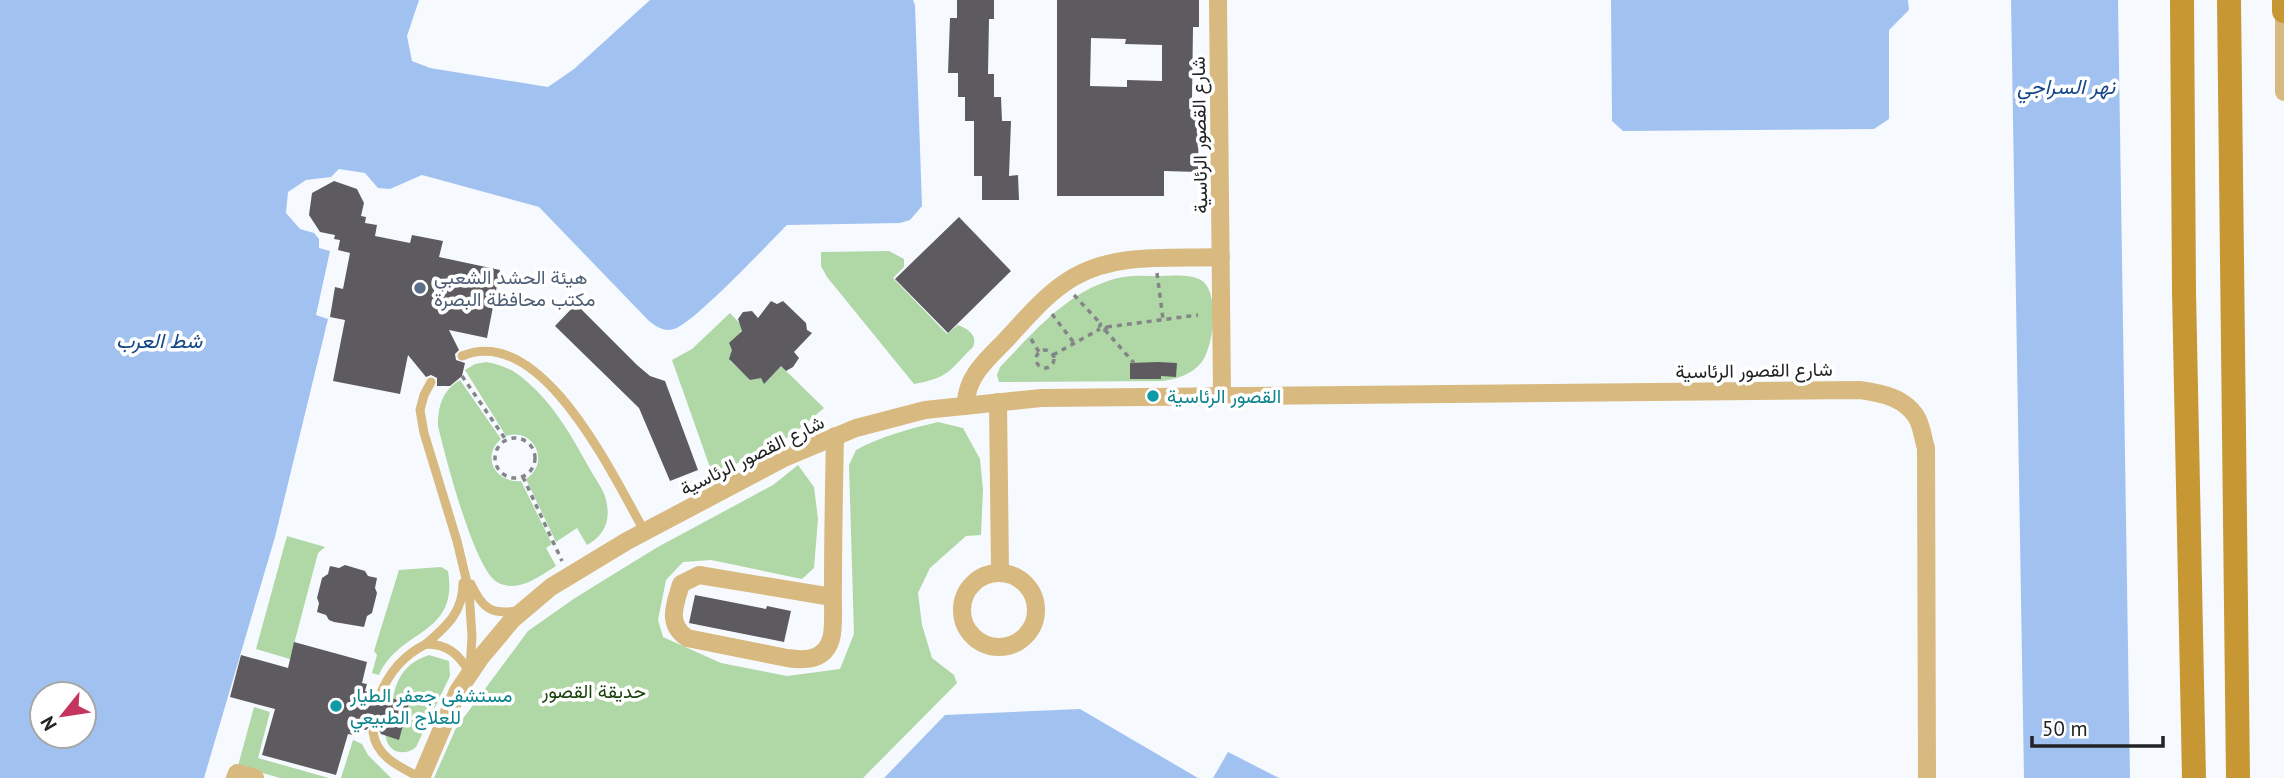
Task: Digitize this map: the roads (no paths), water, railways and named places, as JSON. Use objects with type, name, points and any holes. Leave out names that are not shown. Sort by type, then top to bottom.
[{"type":"main road","points":[[2182,0],[2184,291],[2194,778]]},
{"type":"main road","points":[[2229,0],[2238,778]]},
{"type":"main road","points":[[2284,0],[2284,11]]},
{"type":"street","name":"شارع القصور الرئاسية","points":[[1218,0],[1222,396]]},
{"type":"street","points":[[2284,11],[2284,92]]},
{"type":"street","points":[[966,406],[967,392],[978,370],[1043,302],[1064,284],[1090,269],[1120,261],[1221,257]]},
{"type":"street","name":"شارع القصور الرئاسية","points":[[421,778],[458,691],[504,629],[551,587],[645,532],[784,458],[856,428],[925,410],[1041,398],[1860,390],[1884,393],[1905,404],[1917,419],[1926,448],[1927,778]]},
{"type":"street","points":[[998,402],[1000,572]]},
{"type":"street","points":[[832,597],[699,575],[681,584],[674,623],[678,631],[687,638],[803,661],[813,659],[824,651],[831,638],[832,597],[835,436]]},
{"type":"street","points":[[1000,572],[1023,581],[1036,602],[1036,615],[1025,636],[1003,647],[990,646],[979,641],[964,623],[962,611],[969,588],[977,579],[1000,572]]},
{"type":"street","points":[[235,778],[237,773],[255,778]]},
{"type":"lane","points":[[462,356],[472,352],[492,352],[511,357],[531,369],[566,402],[598,447],[645,532]]},
{"type":"lane","points":[[431,382],[424,395],[421,410],[424,433],[469,591],[472,637],[470,674]]},
{"type":"lane","points":[[463,568],[483,605],[493,612],[525,609]]},
{"type":"lane","points":[[380,695],[391,672],[408,655],[426,644],[453,620],[463,591],[463,568]]},
{"type":"lane","points":[[426,644],[448,647],[470,674]]},
{"type":"lane","points":[[373,732],[377,747],[385,756],[421,778]]},
{"type":"water","name":"شط العرب","points":[[0,0],[419,0],[407,36],[412,61],[430,68],[548,87],[574,69],[650,0],[913,0],[922,206],[910,220],[900,223],[787,225],[713,299],[684,324],[674,329],[664,329],[649,321],[539,207],[422,175],[390,189],[378,188],[365,173],[339,169],[331,177],[306,180],[288,192],[286,213],[300,229],[314,233],[319,239],[319,248],[330,251],[316,315],[328,319],[275,537],[204,778],[0,778]]},
{"type":"water","points":[[1611,0],[1908,0],[1909,10],[1889,30],[1889,119],[1874,129],[1623,131],[1612,121]]},
{"type":"water","name":"نهر السراجي","points":[[2011,0],[2118,0],[2130,778],[2024,778]]},
{"type":"water","points":[[1080,709],[1198,778],[884,778],[945,715]]},
{"type":"water","points":[[1228,752],[1279,778],[1213,778]]},
{"type":"place","name":"هيئة الحشد الشعبي مكتب محافظة البصرة","points":[[420,288]]},
{"type":"place","name":"القصور الرئاسية","points":[[1153,396]]},
{"type":"place","name":"مستشفى جعفر الطيار للعلاج الطبيعي","points":[[336,706]]},
{"type":"park label","name":"حديقة القصور","points":[[594,691]]}]
